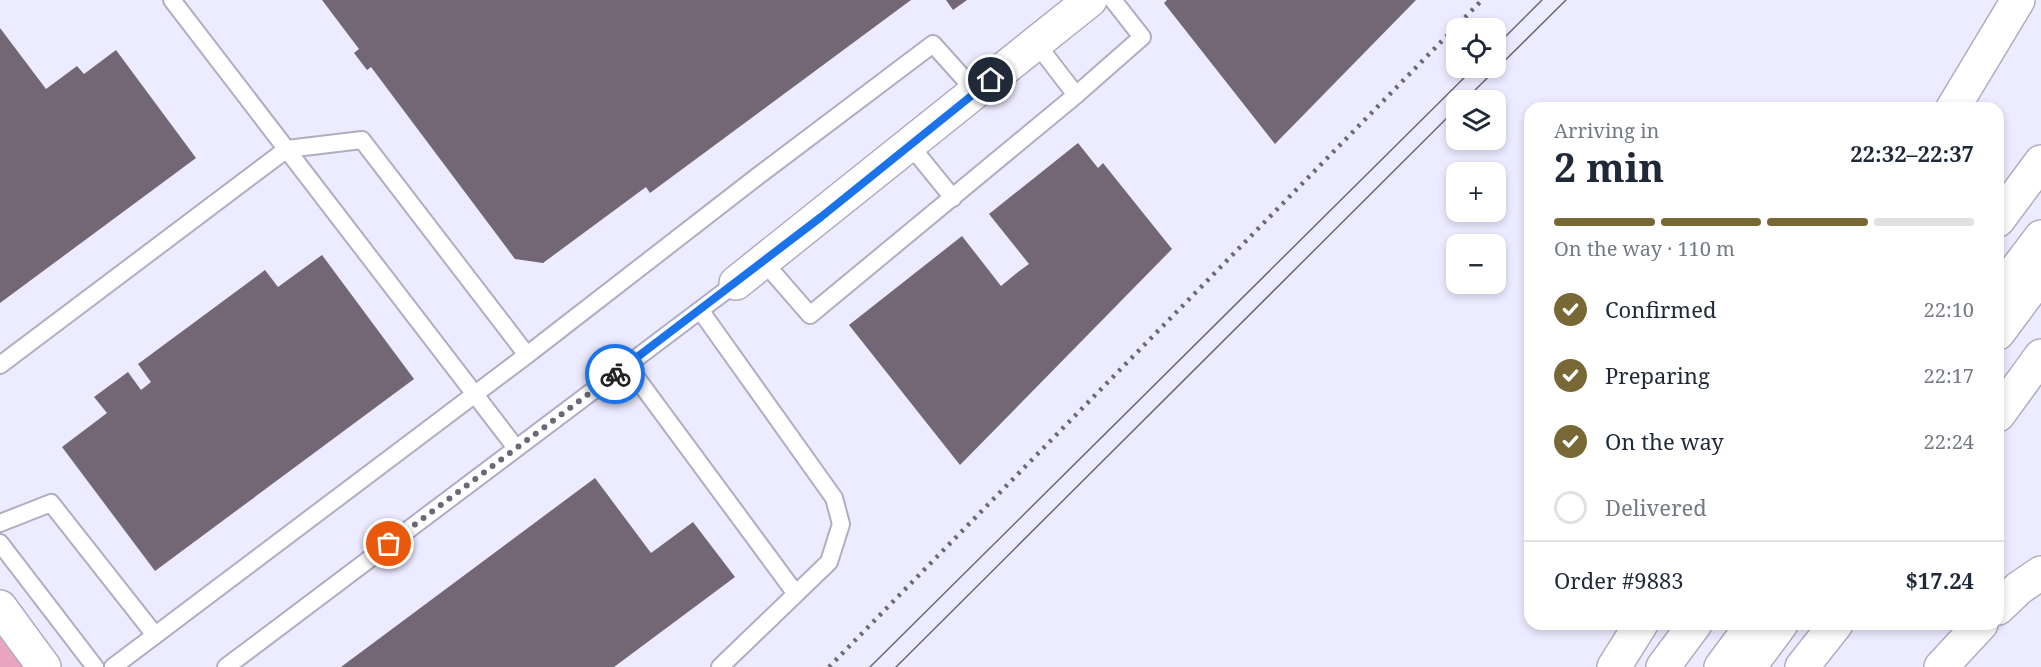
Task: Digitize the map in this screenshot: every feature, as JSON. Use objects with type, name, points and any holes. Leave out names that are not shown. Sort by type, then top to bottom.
[{"type":"main road","points":[[736,283],[1090,0]]},
{"type":"main road","points":[[1957,102],[2018,0]]},
{"type":"main road","points":[[2004,212],[2041,162]]},
{"type":"main road","points":[[2004,286],[2041,237]]},
{"type":"main road","points":[[2004,325],[2041,275]]},
{"type":"main road","points":[[2004,407],[2041,356]]},
{"type":"main road","points":[[2004,602],[2019,588],[2041,573]]},
{"type":"main road","points":[[0,608],[44,667]]},
{"type":"main road","points":[[1614,667],[1637,630]]},
{"type":"main road","points":[[1663,667],[1691,630]]},
{"type":"main road","points":[[1721,667],[1749,630]]},
{"type":"main road","points":[[1749,667],[1777,630]]},
{"type":"main road","points":[[1802,667],[1831,630]]},
{"type":"main road","points":[[1941,667],[1975,630]]},
{"type":"lane","points":[[763,261],[810,315],[1076,95],[1142,37],[1113,0]]},
{"type":"lane","points":[[175,1],[516,448]]},
{"type":"lane","points":[[1036,43],[1076,95]]},
{"type":"lane","points":[[113,667],[527,355],[933,44],[976,92]]},
{"type":"lane","points":[[0,365],[286,149],[362,140],[527,355]]},
{"type":"lane","points":[[910,145],[952,198]]},
{"type":"lane","points":[[225,667],[736,283]]},
{"type":"lane","points":[[700,310],[834,498],[841,524],[829,562],[720,667]]},
{"type":"lane","points":[[627,365],[796,594]]},
{"type":"lane","points":[[0,523],[51,504],[155,635]]},
{"type":"lane","points":[[0,543],[95,667]]},
{"type":"shaded area","points":[[0,636],[24,667],[0,667]]},
{"type":"building","points":[[322,0],[911,0],[650,193],[646,187],[543,263],[515,259],[371,67],[367,70],[354,53],[359,49]]},
{"type":"building","points":[[946,0],[967,0],[953,10]]},
{"type":"building","points":[[1167,0],[1416,0],[1275,144],[1164,3]]},
{"type":"building","points":[[0,28],[46,89],[77,66],[84,74],[116,50],[196,158],[0,303]]},
{"type":"building","points":[[1078,143],[1098,168],[1103,163],[1172,249],[960,465],[849,325],[962,236],[1001,286],[1029,264],[989,214]]},
{"type":"building","points":[[322,255],[414,379],[155,571],[62,447],[107,413],[94,397],[128,372],[141,390],[151,382],[138,364],[265,270],[278,287]]},
{"type":"building","points":[[595,478],[651,553],[693,522],[735,577],[614,667],[341,667]]},
{"type":"tram line","points":[[1506,36],[1542,0]]},
{"type":"tram line","points":[[1475,90],[1566,0]]},
{"type":"tram line","points":[[870,667],[1464,78]]},
{"type":"tram line","points":[[896,667],[1446,119]]},
{"type":"railway","points":[[829,667],[1482,0]]},
{"type":"way so far","points":[[389,544],[615,374]]},
{"type":"route","points":[[615,374],[821,217],[991,80]]}]
